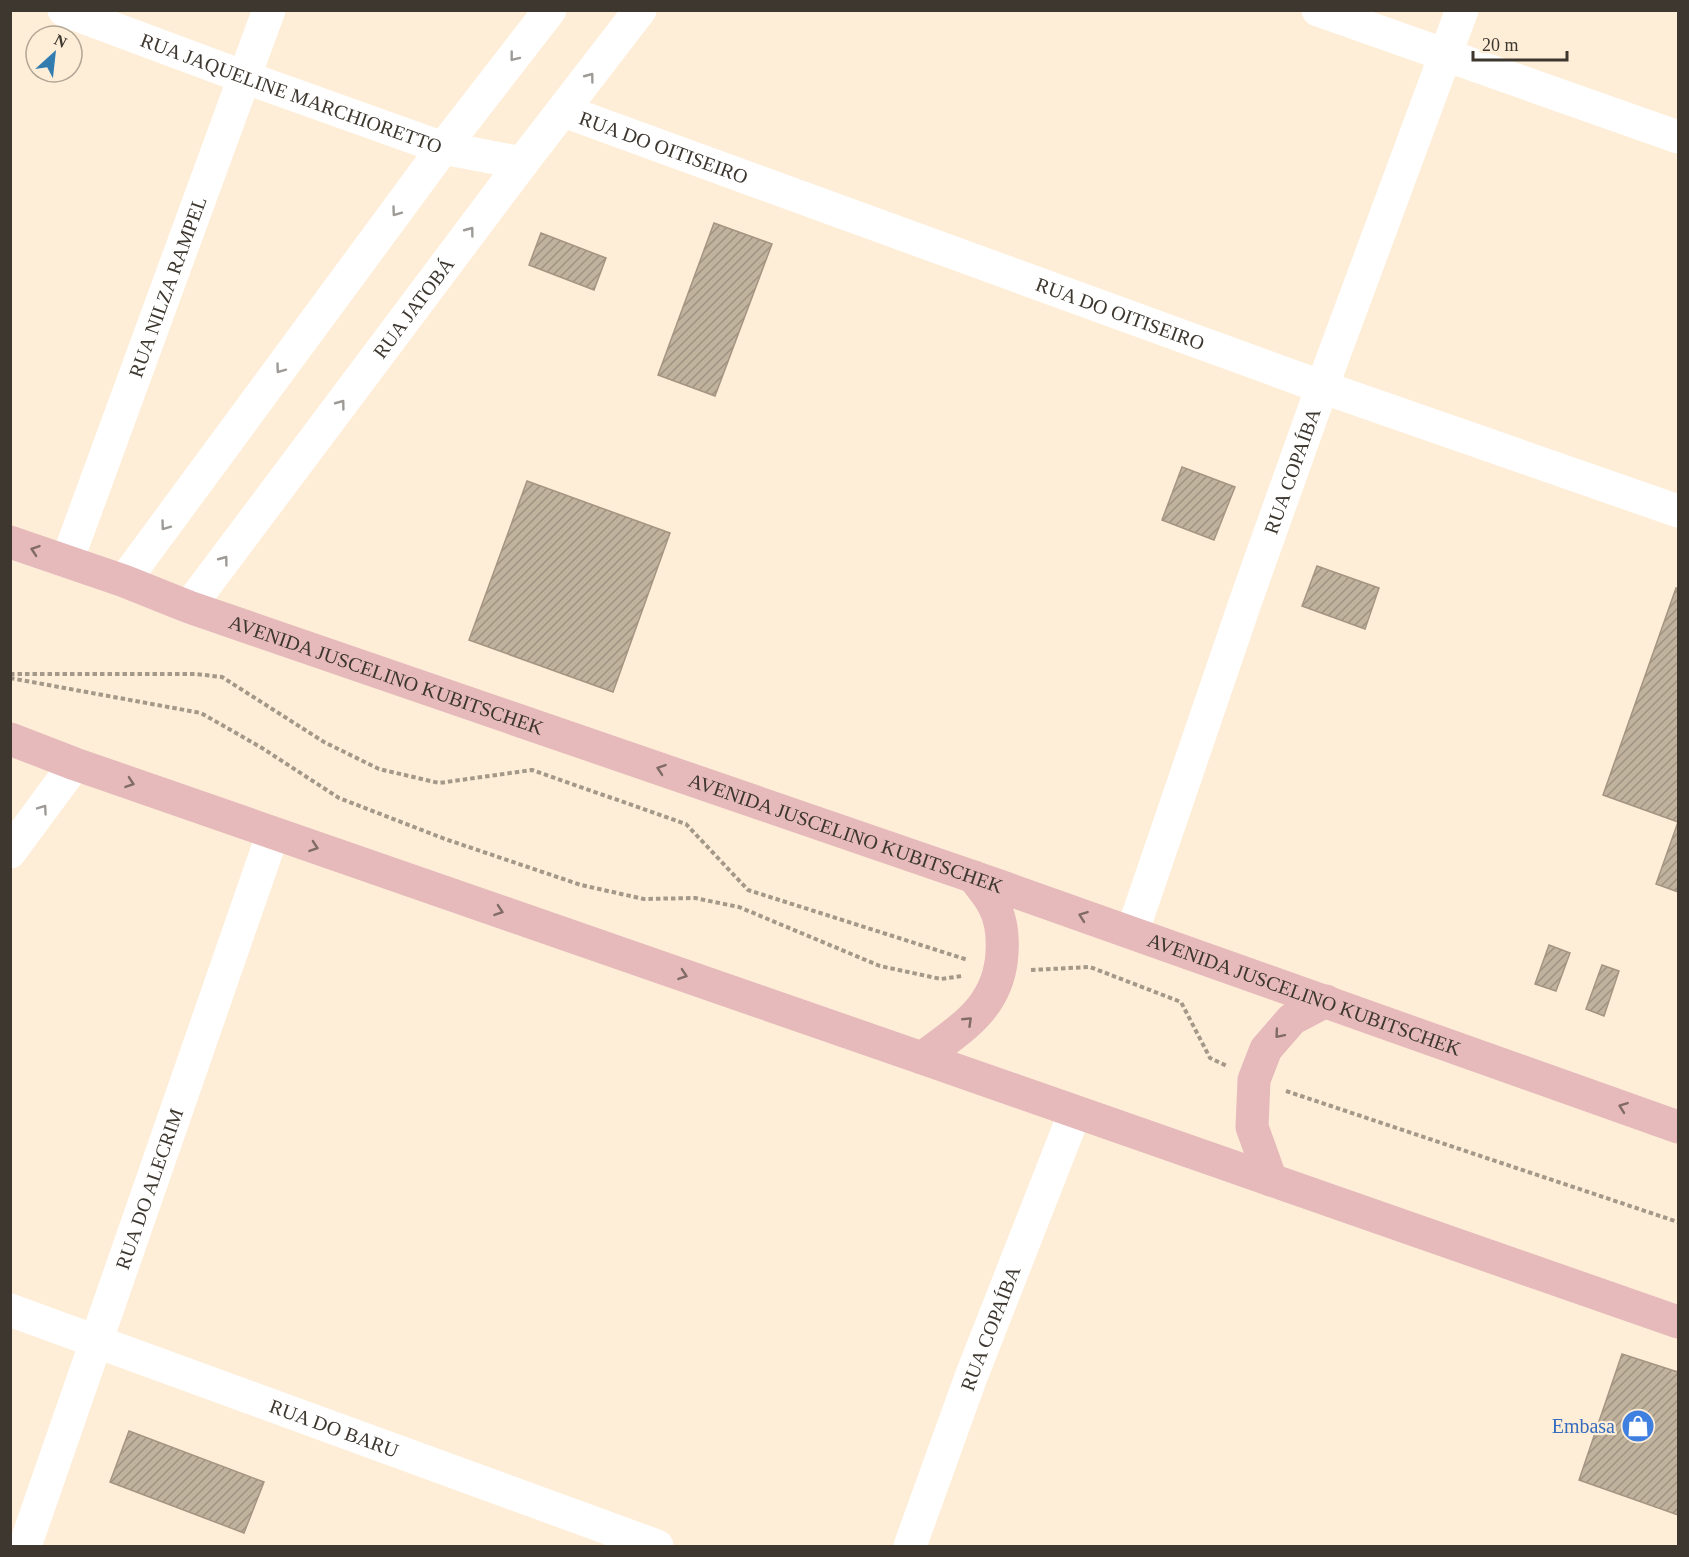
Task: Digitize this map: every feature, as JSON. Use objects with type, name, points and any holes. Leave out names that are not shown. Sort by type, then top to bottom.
[{"type":"main road","name":"AVENIDA JUSCELINO KUBITSCHEK","points":[[10,542],[124,581],[189,607],[1326,1001],[1678,1127]]},
{"type":"main road","points":[[10,739],[75,764],[1678,1323]]},
{"type":"main road","points":[[922,1058],[964,1026],[988,1002],[1001,971],[1003,938],[994,905],[974,878]]},
{"type":"main road","points":[[1271,1180],[1252,1127],[1254,1080],[1266,1049],[1292,1019],[1326,1001]]},
{"type":"street","name":"RUA JAQUELINE MARCHIORETTO","points":[[64,10],[443,148],[522,163]]},
{"type":"street","name":"RUA NILZA RAMPEL","points":[[67,561],[269,10]]},
{"type":"street","points":[[124,581],[443,148],[550,10]]},
{"type":"street","name":"RUA JATOBÁ","points":[[189,607],[522,163],[640,10]]},
{"type":"street","points":[[1318,10],[1678,137]]},
{"type":"street","name":"RUA COPAÍBA","points":[[1132,933],[1242,611],[1322,387],[1462,10]]},
{"type":"street","name":"RUA DO OITISEIRO","points":[[564,111],[1322,387],[1678,511]]},
{"type":"street","points":[[10,852],[75,764]]},
{"type":"street","name":"RUA DO ALECRIM","points":[[25,1546],[273,833]]},
{"type":"street","name":"RUA COPAÍBA","points":[[910,1546],[971,1377],[1075,1112]]},
{"type":"street","name":"RUA DO BARU","points":[[10,1310],[657,1546]]},
{"type":"path","points":[[10,676],[195,674],[222,677],[324,742],[379,769],[439,783],[532,770],[686,824],[748,890],[1001,971]]},
{"type":"path","points":[[10,676],[201,713],[262,748],[339,798],[445,839],[581,885],[644,899],[694,898],[739,907],[880,966],[941,979],[1001,971],[1090,967],[1181,1002],[1210,1058],[1254,1080],[1678,1222]]},
{"type":"building","points":[[714,223],[772,244],[715,396],[658,375]]},
{"type":"building","points":[[541,233],[606,258],[594,290],[529,265]]},
{"type":"building","points":[[1182,467],[1235,487],[1214,540],[1162,520]]},
{"type":"building","points":[[527,481],[670,533],[613,692],[469,640]]},
{"type":"building","points":[[1317,566],[1379,588],[1365,629],[1302,606]]},
{"type":"building","points":[[1676,588],[1678,589],[1678,822],[1603,795]]},
{"type":"building","points":[[1678,822],[1678,892],[1656,884]]},
{"type":"building","points":[[1549,945],[1570,953],[1556,991],[1535,984]]},
{"type":"building","points":[[1602,965],[1619,971],[1604,1016],[1586,1009]]},
{"type":"building","name":"Embasa","points":[[1622,1354],[1678,1372],[1678,1515],[1579,1480]]},
{"type":"building","points":[[129,1431],[264,1482],[244,1533],[110,1482]]},
{"type":"place","name":"Embasa","points":[[1638,1426]]}]
